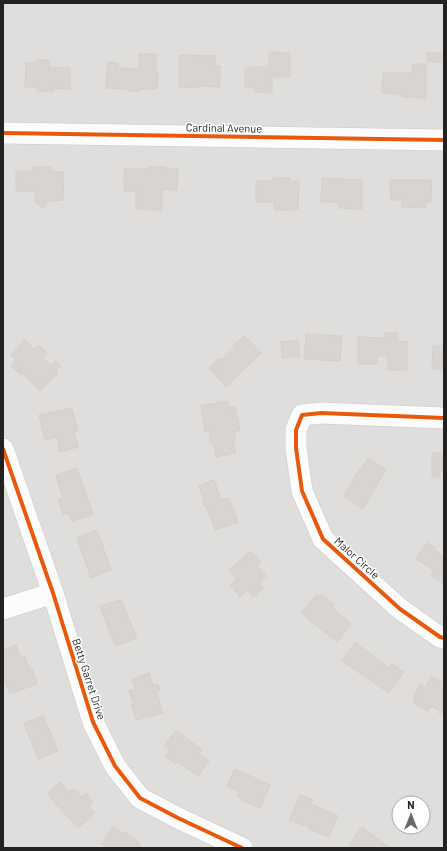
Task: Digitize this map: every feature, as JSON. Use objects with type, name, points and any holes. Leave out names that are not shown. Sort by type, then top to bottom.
[{"type":"street","name":"Cardinal Avenue","points":[[3,133],[444,140]]},
{"type":"street","name":"Malor Circle","points":[[444,418],[320,413],[302,416],[296,430],[296,448],[302,491],[323,539],[400,609],[440,637],[444,638]]},
{"type":"street","name":"Betty Garret Drive","points":[[3,449],[53,593],[93,722],[115,766],[140,798],[178,818],[242,848]]},
{"type":"street","points":[[3,609],[53,593]]},
{"type":"shaded area","points":[[3,3],[444,3],[444,848],[3,848]]},
{"type":"building","points":[[269,52],[290,53],[290,77],[272,77],[272,93],[255,92],[256,88],[245,88],[245,68],[255,68],[256,66],[269,69]]},
{"type":"building","points":[[427,53],[442,53],[442,62],[427,62]]},
{"type":"building","points":[[139,54],[156,54],[156,72],[158,72],[157,89],[140,89],[140,91],[129,91],[129,89],[106,88],[108,62],[118,63],[118,68],[139,69]]},
{"type":"building","points":[[179,55],[216,56],[215,66],[220,66],[220,87],[179,87]]},
{"type":"building","points":[[36,60],[49,60],[49,67],[70,68],[70,89],[54,88],[54,92],[37,91],[37,87],[25,87],[26,63],[36,63]]},
{"type":"building","points":[[413,64],[426,64],[426,98],[402,97],[401,94],[382,93],[383,73],[412,73]]},
{"type":"building","points":[[33,167],[51,167],[50,172],[64,172],[63,200],[47,202],[42,209],[35,201],[35,192],[16,191],[16,171],[33,171]]},
{"type":"building","points":[[148,167],[178,169],[177,190],[162,189],[162,210],[136,209],[136,191],[124,191],[124,169],[148,169]]},
{"type":"building","points":[[273,178],[290,178],[290,181],[299,181],[298,209],[274,210],[274,202],[256,202],[256,181],[273,181]]},
{"type":"building","points":[[322,178],[362,180],[362,209],[339,208],[339,202],[321,202]]},
{"type":"building","points":[[390,180],[432,180],[431,202],[426,201],[426,208],[402,207],[402,200],[391,200]]},
{"type":"building","points":[[384,333],[398,333],[398,341],[407,342],[407,370],[388,370],[388,356],[377,356],[377,364],[358,364],[358,337],[384,338]]},
{"type":"building","points":[[306,334],[342,336],[340,361],[304,359]]},
{"type":"building","points":[[245,336],[261,353],[226,387],[209,368],[220,358],[222,360],[235,347],[233,345]]},
{"type":"building","points":[[25,340],[34,349],[39,345],[47,353],[43,358],[51,365],[55,361],[61,366],[56,370],[58,373],[40,391],[23,373],[21,375],[11,366],[16,360],[11,355]]},
{"type":"building","points":[[298,340],[300,356],[282,358],[281,342]]},
{"type":"building","points":[[433,346],[444,346],[444,371],[441,371],[441,369],[432,369]]},
{"type":"building","points":[[228,401],[229,408],[235,407],[240,430],[235,431],[236,438],[233,439],[236,453],[216,457],[213,442],[210,443],[209,435],[211,434],[211,431],[205,432],[201,406]]},
{"type":"building","points":[[72,408],[78,431],[74,432],[78,447],[60,452],[57,437],[45,440],[39,415]]},
{"type":"building","points":[[432,453],[444,453],[444,471],[440,471],[440,477],[432,477]]},
{"type":"building","points":[[368,458],[386,470],[363,509],[344,496],[350,484]]},
{"type":"building","points":[[77,468],[93,514],[72,522],[69,513],[63,515],[58,500],[63,498],[56,475]]},
{"type":"building","points":[[214,480],[221,500],[229,498],[238,522],[215,530],[206,506],[204,506],[204,500],[199,486]]},
{"type":"building","points":[[97,530],[111,570],[91,578],[77,538]]},
{"type":"building","points":[[427,543],[436,548],[434,550],[444,556],[444,584],[431,576],[434,570],[416,559]]},
{"type":"building","points":[[250,551],[261,562],[257,566],[266,576],[259,583],[263,588],[254,597],[247,590],[240,597],[230,585],[237,579],[229,570]]},
{"type":"building","points":[[321,594],[335,605],[332,608],[351,624],[337,642],[301,613],[316,595],[318,597]]},
{"type":"building","points":[[121,600],[137,638],[115,646],[100,606]]},
{"type":"building","points":[[355,642],[389,668],[392,664],[404,672],[389,693],[342,661]]},
{"type":"building","points":[[16,645],[20,658],[25,657],[29,669],[32,668],[37,684],[10,694],[3,675],[3,650]]},
{"type":"building","points":[[149,673],[153,685],[158,684],[160,690],[156,691],[163,713],[136,720],[131,705],[134,704],[129,691],[135,689],[132,679]]},
{"type":"building","points":[[431,677],[444,683],[444,715],[439,713],[440,711],[431,706],[428,711],[414,704],[416,699],[413,698],[420,684],[426,687]]},
{"type":"building","points":[[43,716],[58,751],[38,759],[24,723]]},
{"type":"building","points":[[176,730],[202,750],[199,754],[209,761],[198,776],[178,762],[176,764],[165,756],[170,751],[164,746]]},
{"type":"building","points":[[235,769],[270,785],[260,808],[242,800],[237,796],[239,791],[227,786]]},
{"type":"building","points":[[60,782],[69,792],[74,789],[81,797],[86,793],[93,802],[88,806],[95,813],[78,828],[47,794]]},
{"type":"building","points":[[300,795],[313,800],[311,804],[338,816],[329,837],[309,829],[308,826],[304,826],[289,820]]},
{"type":"building","points":[[113,826],[124,834],[125,832],[140,843],[138,845],[143,848],[108,848],[102,844]]},
{"type":"building","points":[[362,827],[390,848],[352,848],[349,845]]},
{"type":"cycle path","points":[[3,133],[444,140]]},
{"type":"cycle path","points":[[444,418],[321,413],[302,415],[296,430],[296,448],[302,491],[323,539],[400,609],[440,637],[444,638]]},
{"type":"cycle path","points":[[3,449],[53,593],[93,722],[115,766],[140,798],[178,818],[242,848]]}]
